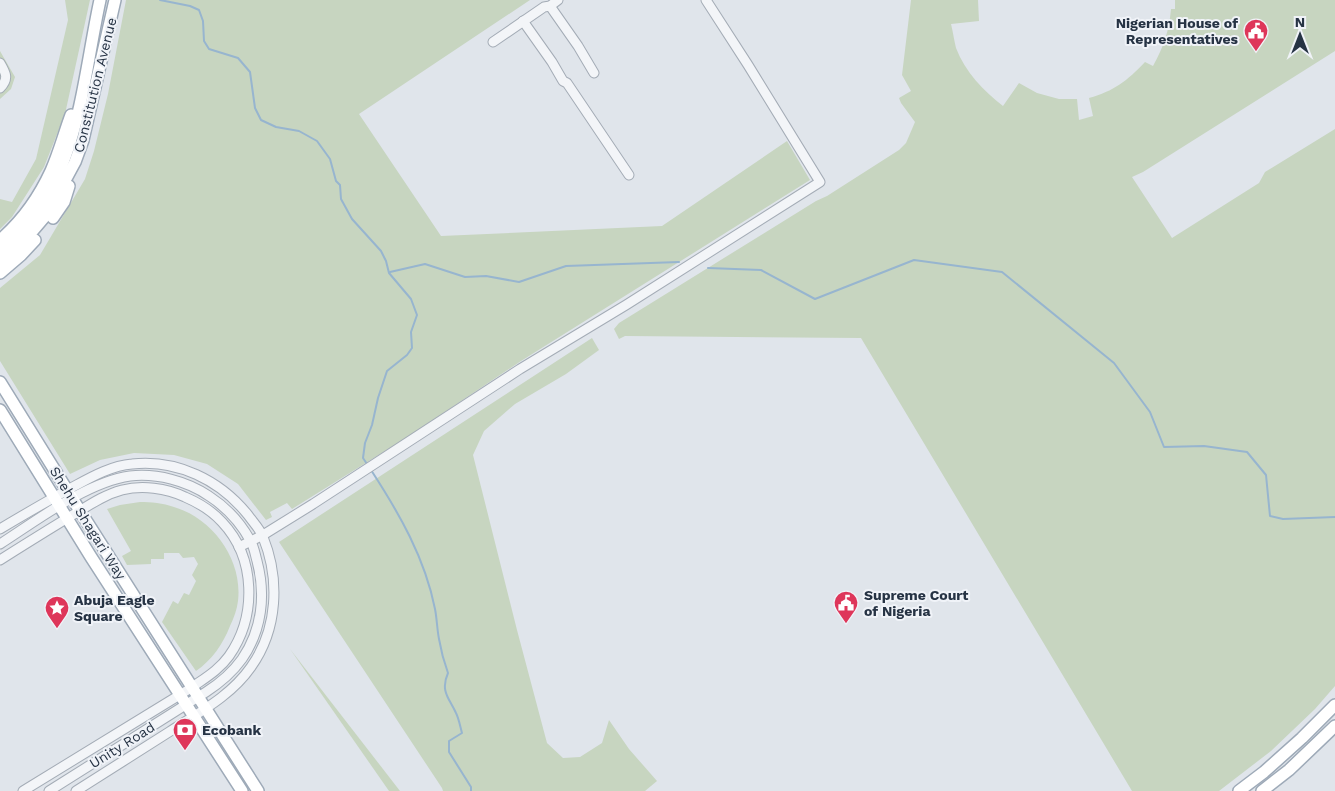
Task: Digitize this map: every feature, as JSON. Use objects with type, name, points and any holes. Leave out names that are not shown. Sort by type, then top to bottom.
[{"type":"main road","name":"Constitution Avenue","points":[[0,251],[34,215],[56,180],[62,166],[73,133],[83,91],[100,0]]},
{"type":"main road","name":"Constitution Avenue","points":[[0,262],[24,241],[47,214],[75,162],[83,140],[115,0]]},
{"type":"main road","points":[[0,240],[21,219],[43,186],[83,91]]},
{"type":"main road","points":[[0,273],[21,255],[48,226],[64,202],[75,162]]},
{"type":"main road","name":"Shehu Shagari Way","points":[[0,382],[258,791]]},
{"type":"main road","name":"Shehu Shagari Way","points":[[0,410],[242,791]]},
{"type":"main road","points":[[1240,791],[1290,749],[1335,705]]},
{"type":"main road","points":[[1262,791],[1289,770],[1335,726]]},
{"type":"street","points":[[493,42],[558,0]]},
{"type":"street","points":[[239,547],[325,497],[556,346],[626,305],[820,182],[706,0]]},
{"type":"street","points":[[550,6],[594,73]]},
{"type":"street","points":[[523,21],[629,175]]},
{"type":"street","points":[[0,63],[6,76],[5,83],[0,88]]},
{"type":"street","name":"Unity Road","points":[[70,494],[83,481],[114,468],[130,464],[162,464],[193,472],[226,493],[241,507],[262,535],[274,576],[273,615],[265,644],[243,678],[231,690],[205,709],[76,791]]},
{"type":"street","name":"Unity Road","points":[[0,544],[70,494],[116,479],[131,476],[147,476],[168,478],[188,484],[218,502],[233,516],[251,541],[259,566],[262,587],[259,620],[250,645],[234,670],[198,698],[49,791]]},
{"type":"street","name":"Unity Road","points":[[0,560],[105,496],[122,490],[138,488],[160,489],[190,499],[211,512],[222,522],[239,547],[249,582],[246,621],[237,643],[220,666],[192,688],[23,791]]},
{"type":"street","name":"Unity Road","points":[[0,529],[57,502]]},
{"type":"green space","points":[[65,0],[90,0],[65,114],[44,167],[12,217],[0,229],[0,199],[12,202],[36,159],[68,20]]},
{"type":"green space","points":[[126,0],[530,0],[359,114],[441,236],[662,226],[787,141],[810,180],[521,361],[409,436],[292,509],[287,503],[270,512],[272,517],[266,520],[238,484],[207,464],[174,455],[134,453],[100,460],[70,474],[0,361],[0,288],[40,255],[85,179],[108,94]]},
{"type":"green space","points":[[911,0],[978,0],[979,21],[951,24],[960,57],[976,80],[1003,106],[1019,83],[1037,93],[1059,99],[1077,99],[1079,120],[1093,116],[1089,98],[1106,92],[1120,84],[1145,62],[1153,66],[1165,38],[1171,9],[1175,9],[1175,0],[1335,0],[1335,51],[1143,172],[1132,177],[1172,238],[1259,183],[1265,172],[1335,129],[1335,686],[1315,709],[1271,751],[1219,791],[1132,791],[861,338],[625,336],[619,339],[614,329],[619,323],[827,196],[899,150],[906,143],[915,122],[899,98],[911,91],[902,75]]},
{"type":"green space","points":[[0,51],[15,77],[11,89],[0,99]]},
{"type":"green space","points":[[592,338],[599,350],[566,374],[515,404],[484,431],[473,455],[547,743],[563,758],[580,757],[602,743],[609,720],[629,749],[657,781],[645,791],[443,791],[279,542]]},
{"type":"green space","points":[[140,502],[170,506],[188,512],[201,520],[222,542],[235,570],[238,585],[238,601],[233,620],[216,651],[196,671],[162,622],[173,601],[178,604],[184,593],[189,595],[196,581],[192,575],[198,564],[194,557],[183,558],[179,553],[164,553],[164,559],[151,559],[151,564],[127,565],[122,556],[131,551],[107,509]]},
{"type":"green space","points":[[290,649],[400,791],[389,791]]},
{"type":"waterway","points":[[160,0],[190,6],[199,10],[203,21],[204,41],[209,49],[238,58],[250,72],[255,108],[261,120],[276,127],[299,131],[317,141],[330,159],[336,181],[340,185],[341,199],[352,219],[381,251],[389,273],[411,299],[417,315],[411,332],[412,348],[407,355],[387,371],[365,443],[363,458],[367,464]]},
{"type":"waterway","points":[[708,268],[761,270],[815,299],[914,260],[1002,272],[1114,363],[1150,412],[1164,447],[1204,446],[1247,452],[1266,475],[1270,516],[1283,519],[1335,517]]},
{"type":"waterway","points":[[390,272],[425,264],[465,277],[486,276],[519,282],[566,266],[679,262]]},
{"type":"waterway","points":[[371,470],[410,536],[431,590],[438,635],[448,673],[445,690],[457,715],[462,733],[449,741],[449,752],[471,787],[471,791]]},
{"type":"place","name":"Nigerian House of Representatives","points":[[1256,52]]},
{"type":"place","name":"Supreme Court of Nigeria","points":[[846,624]]},
{"type":"place","name":"Abuja Eagle Square","points":[[57,629]]},
{"type":"place","name":"Ecobank","points":[[185,751]]}]
